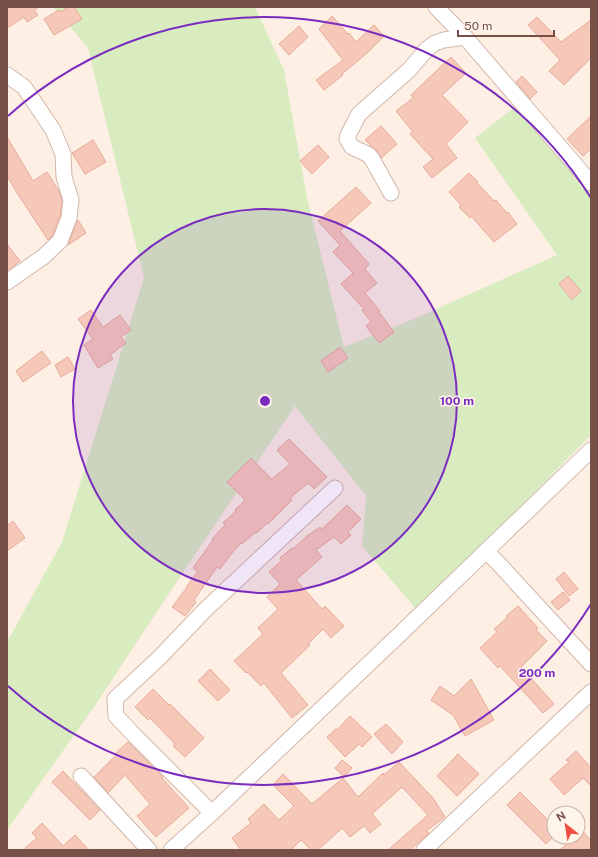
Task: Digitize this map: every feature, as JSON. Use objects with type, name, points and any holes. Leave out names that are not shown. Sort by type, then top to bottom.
[{"type":"street","points":[[436,7],[466,37],[591,183]]},
{"type":"street","points":[[391,193],[372,159],[369,155],[352,147],[347,139],[348,135],[359,114],[409,70],[434,43],[466,37]]},
{"type":"street","points":[[7,75],[24,87],[53,130],[63,154],[64,177],[71,200],[69,218],[60,242],[43,257],[7,282]]},
{"type":"street","points":[[171,850],[212,813],[591,450]]},
{"type":"street","points":[[212,813],[116,716],[115,699],[159,658],[205,610],[335,488]]},
{"type":"street","points":[[486,551],[591,664]]},
{"type":"street","points":[[424,850],[591,692]]},
{"type":"street","points":[[81,776],[149,850]]},
{"type":"green space","points":[[53,7],[255,7],[284,70],[307,198],[344,347],[421,316],[557,255],[475,138],[516,106],[591,191],[591,435],[418,611],[362,546],[366,496],[295,406],[94,707],[7,830],[7,642],[62,542],[144,278],[88,48]]},
{"type":"building","points":[[7,7],[39,7],[34,10],[38,15],[27,22],[24,17],[7,28]]},
{"type":"building","points":[[68,7],[74,7],[82,19],[54,35],[44,19],[59,10],[60,12]]},
{"type":"building","points":[[332,16],[356,42],[374,25],[384,36],[366,54],[342,74],[343,75],[324,90],[316,80],[343,60],[319,29]]},
{"type":"building","points":[[537,17],[561,42],[591,20],[591,58],[564,85],[549,71],[560,60],[528,25]]},
{"type":"building","points":[[299,26],[308,37],[289,55],[279,44]]},
{"type":"building","points":[[451,57],[466,73],[442,95],[468,122],[446,144],[457,158],[432,178],[423,167],[433,159],[410,134],[413,132],[396,111],[413,98],[411,95]]},
{"type":"building","points":[[522,76],[537,92],[530,99],[516,82]]},
{"type":"building","points":[[591,116],[591,149],[583,156],[567,139]]},
{"type":"building","points":[[381,126],[397,144],[381,158],[376,150],[365,140]]},
{"type":"building","points":[[7,137],[33,181],[47,172],[59,191],[62,201],[60,216],[52,236],[48,240],[7,176]]},
{"type":"building","points":[[93,140],[106,162],[85,174],[72,153]]},
{"type":"building","points":[[318,145],[329,157],[312,174],[300,161]]},
{"type":"building","points":[[469,173],[494,201],[496,200],[507,213],[508,212],[517,224],[494,242],[471,216],[470,218],[459,207],[461,205],[449,192]]},
{"type":"building","points":[[356,187],[371,203],[340,231],[369,264],[365,269],[377,283],[365,293],[380,311],[379,312],[394,332],[379,343],[366,326],[371,322],[362,310],[364,309],[341,284],[353,273],[333,252],[340,245],[318,221]]},
{"type":"building","points":[[78,220],[86,233],[68,245],[77,221]]},
{"type":"building","points":[[7,244],[20,261],[7,271]]},
{"type":"building","points":[[568,276],[581,291],[572,300],[559,284]]},
{"type":"building","points":[[91,310],[103,327],[120,315],[131,330],[121,337],[126,343],[110,355],[113,359],[98,368],[84,345],[93,339],[78,319]]},
{"type":"building","points":[[340,347],[348,358],[328,372],[321,361]]},
{"type":"building","points":[[42,351],[51,363],[23,382],[16,371]]},
{"type":"building","points":[[68,357],[75,369],[61,377],[55,365]]},
{"type":"building","points":[[289,439],[327,477],[314,489],[308,483],[290,498],[292,500],[268,524],[267,523],[257,533],[256,532],[242,544],[241,543],[220,569],[217,567],[194,600],[196,602],[185,616],[172,607],[198,571],[193,568],[213,540],[212,539],[225,525],[223,523],[245,500],[227,482],[251,458],[272,479],[290,464],[277,450]]},
{"type":"building","points":[[347,505],[361,519],[348,532],[351,535],[341,544],[334,537],[316,550],[322,557],[296,580],[322,609],[325,606],[344,626],[331,638],[323,629],[308,644],[310,645],[281,673],[308,705],[292,718],[264,683],[261,686],[234,661],[263,634],[258,628],[278,609],[267,597],[280,584],[269,572],[282,560],[280,558],[320,527],[322,529]]},
{"type":"building","points":[[13,521],[25,538],[7,551],[7,526]]},
{"type":"building","points":[[564,572],[578,589],[569,596],[556,579]]},
{"type":"building","points":[[563,592],[570,600],[558,610],[551,602]]},
{"type":"building","points":[[518,606],[538,628],[536,630],[547,641],[521,667],[554,704],[543,713],[500,666],[498,668],[480,648],[497,632],[494,629]]},
{"type":"building","points":[[210,669],[230,690],[218,701],[198,681]]},
{"type":"building","points":[[471,679],[494,720],[465,736],[453,715],[431,700],[440,686],[454,696]]},
{"type":"building","points":[[153,689],[204,738],[185,757],[173,746],[175,744],[150,718],[148,720],[135,707]]},
{"type":"building","points":[[350,716],[372,737],[362,747],[359,744],[345,757],[327,737],[336,729],[337,730]]},
{"type":"building","points":[[386,724],[403,742],[392,754],[374,734]]},
{"type":"building","points":[[128,742],[163,777],[162,778],[189,808],[156,837],[137,816],[150,804],[125,775],[108,793],[94,777]]},
{"type":"building","points":[[576,751],[591,768],[591,786],[583,778],[564,795],[550,779],[569,762],[566,760]]},
{"type":"building","points":[[458,754],[479,774],[457,796],[437,776]]},
{"type":"building","points":[[342,760],[352,768],[344,777],[335,768]]},
{"type":"building","points":[[399,762],[433,798],[445,817],[426,831],[429,833],[410,850],[388,850],[428,815],[402,787],[372,814],[381,824],[370,833],[364,826],[350,837],[342,828],[318,850],[311,850],[301,840],[291,850],[241,850],[232,838],[251,823],[248,819],[264,804],[279,820],[294,806],[273,785],[283,774],[312,804],[343,778],[358,797],[383,773],[384,775]]},
{"type":"building","points":[[63,771],[100,810],[90,820],[52,782]]},
{"type":"building","points":[[520,792],[546,818],[546,844],[507,805]]},
{"type":"building","points":[[42,823],[63,846],[75,835],[89,850],[23,850],[37,838],[32,833]]},
{"type":"building","points":[[586,835],[591,841],[591,850],[560,850],[566,845],[586,845]]}]
